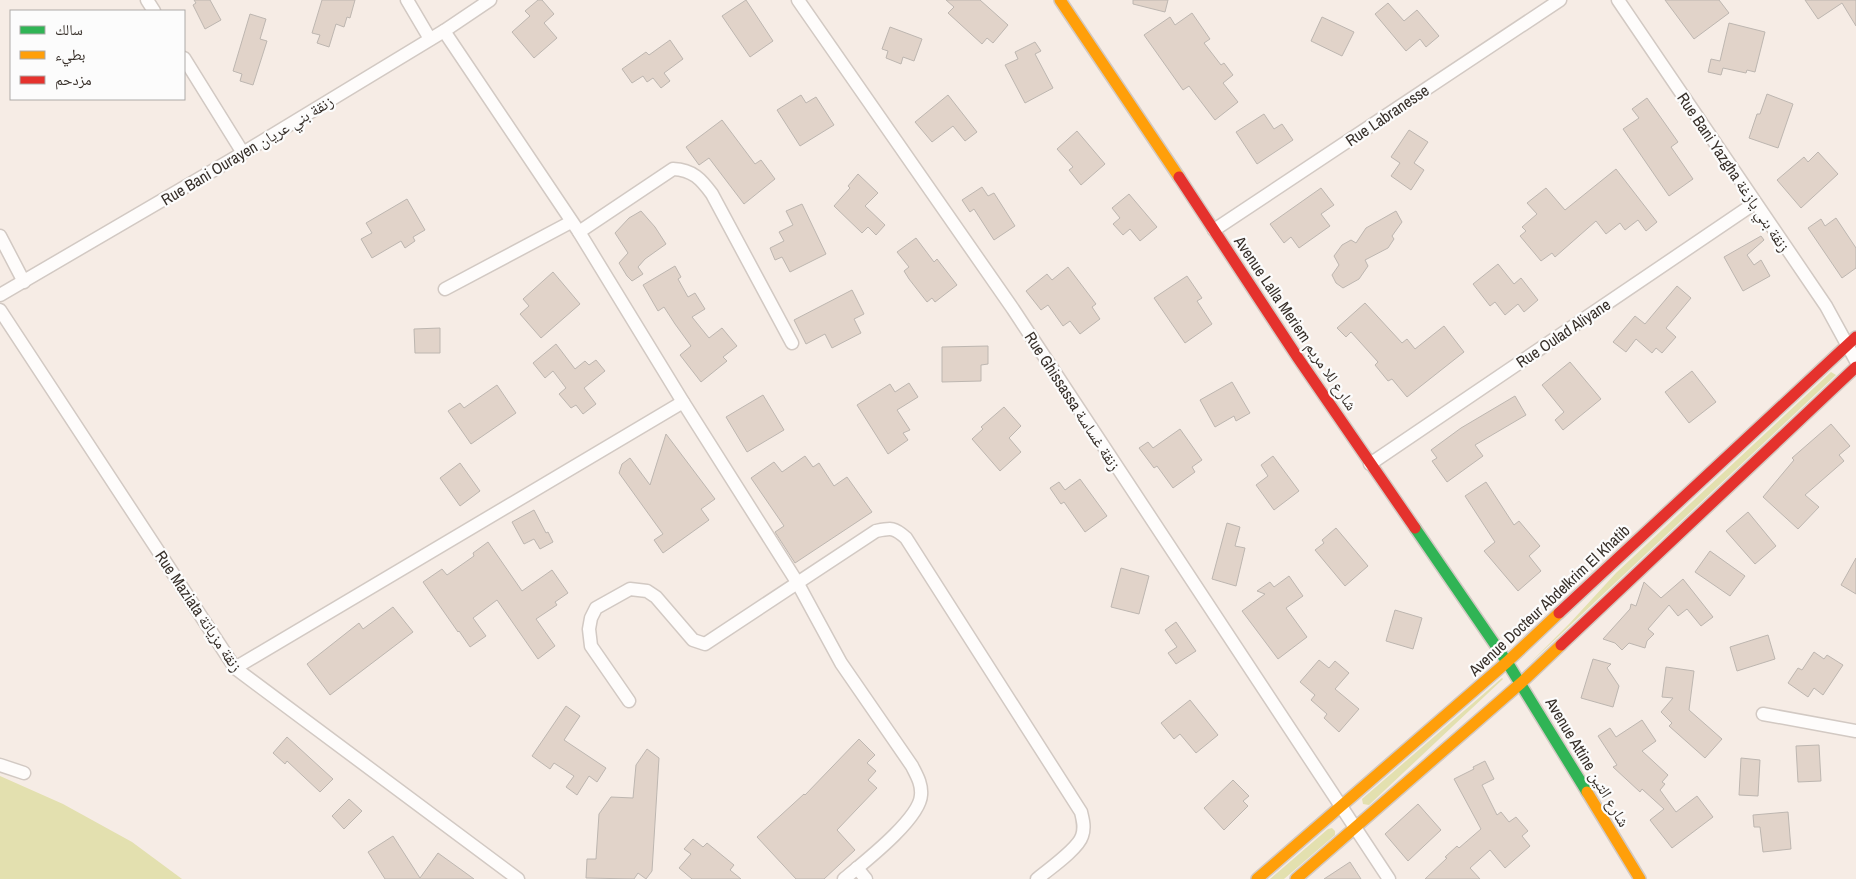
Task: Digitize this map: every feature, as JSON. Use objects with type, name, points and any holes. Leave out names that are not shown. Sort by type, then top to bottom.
[{"type":"main road","name":"Avenue Lalla Meriem شارع للا مريم","points":[[1060,0],[1130,102],[1298,358],[1507,662]]},
{"type":"main road","name":"Avenue Docteur Abdelkrim El Khatib","points":[[1257,879],[1507,662],[1852,342]]},
{"type":"main road","points":[[1296,879],[1521,683],[1856,367]]},
{"type":"main road","name":"Avenue Attine شارع التين","points":[[1507,662],[1640,879]]},
{"type":"street","points":[[407,0],[430,39]]},
{"type":"street","name":"Rue Bani Ourayen زنقة بني عريان","points":[[0,295],[243,153],[444,31],[490,0]]},
{"type":"street","name":"Rue Ghissassa زنقة غساسة","points":[[798,0],[1013,309],[1389,879]]},
{"type":"street","name":"Rue Labranesse","points":[[1214,230],[1560,0]]},
{"type":"street","name":"Rue Bani Yazgha زنقة بني يازغة","points":[[1618,0],[1755,203],[1852,342],[1856,361]]},
{"type":"street","points":[[444,31],[575,227],[797,582],[841,663],[912,766],[921,783],[921,796],[918,807],[909,820],[844,879]]},
{"type":"street","points":[[185,60],[243,153]]},
{"type":"street","points":[[445,289],[575,227],[673,169],[692,172],[702,179],[712,194],[792,343]]},
{"type":"street","name":"Rue Oulad Aliyane","points":[[1370,464],[1755,203]]},
{"type":"street","points":[[0,236],[24,282]]},
{"type":"street","name":"Rue Maziata زنقة مزياتة","points":[[0,310],[234,668],[518,879]]},
{"type":"street","points":[[234,668],[683,402]]},
{"type":"street","points":[[629,701],[591,646],[589,629],[591,618],[596,608],[630,589],[647,591],[656,597],[693,640],[705,644],[876,532],[892,528],[906,538],[1081,812],[1084,825],[1082,837],[1071,850],[1037,879]]},
{"type":"street","points":[[1763,714],[1856,731]]},
{"type":"street","points":[[0,765],[24,773]]},
{"type":"street","points":[[856,868],[866,879]]},
{"type":"shaded area","points":[[1831,372],[1836,375],[1528,665],[1616,573]]},
{"type":"shaded area","points":[[1502,678],[1369,805],[1363,804],[1362,799]]},
{"type":"shaded area","points":[[0,776],[63,804],[132,842],[182,879],[0,879]]},
{"type":"shaded area","points":[[1332,828],[1335,831],[1335,835],[1284,879],[1270,879],[1328,829]]},
{"type":"building","points":[[194,0],[210,0],[221,20],[205,29],[193,5],[196,3]]},
{"type":"building","points":[[322,0],[355,0],[350,18],[347,17],[344,27],[336,24],[329,47],[317,43],[320,35],[312,33]]},
{"type":"building","points":[[538,0],[542,0],[554,14],[544,23],[557,38],[534,58],[512,32],[530,16],[525,11]]},
{"type":"building","points":[[746,0],[773,41],[750,57],[722,16]]},
{"type":"building","points":[[946,0],[980,0],[1008,25],[993,43],[987,38],[982,44],[948,13],[954,7]]},
{"type":"building","points":[[1133,0],[1168,0],[1165,12],[1133,4]]},
{"type":"building","points":[[1665,0],[1719,0],[1729,13],[1694,39]]},
{"type":"building","points":[[1805,0],[1856,0],[1856,26],[1842,3],[1818,19]]},
{"type":"building","points":[[1388,3],[1404,21],[1417,10],[1439,36],[1426,47],[1420,39],[1406,51],[1375,14]]},
{"type":"building","points":[[1192,13],[1210,39],[1204,43],[1221,65],[1224,63],[1233,75],[1223,83],[1238,102],[1215,120],[1189,86],[1183,90],[1144,35],[1170,17],[1175,25]]},
{"type":"building","points":[[250,14],[266,19],[260,39],[267,41],[253,85],[240,81],[242,74],[233,71]]},
{"type":"building","points":[[1322,17],[1354,32],[1342,56],[1311,41]]},
{"type":"building","points":[[1729,23],[1765,32],[1755,72],[1747,70],[1746,73],[1723,68],[1721,75],[1708,72],[1711,59],[1720,61]]},
{"type":"building","points":[[890,27],[922,39],[914,61],[903,57],[901,64],[886,58],[888,51],[882,49]]},
{"type":"building","points":[[670,40],[683,59],[664,73],[670,81],[661,88],[653,78],[647,82],[643,76],[632,83],[622,69],[646,52],[649,55]]},
{"type":"building","points":[[1035,42],[1041,51],[1035,54],[1053,88],[1025,103],[1005,65],[1018,59],[1015,52]]},
{"type":"building","points":[[1767,94],[1793,104],[1778,148],[1749,138],[1757,114],[1760,114]]},
{"type":"building","points":[[801,95],[806,103],[816,97],[834,125],[800,146],[777,110]]},
{"type":"building","points":[[948,95],[977,132],[965,141],[953,126],[932,142],[915,122]]},
{"type":"building","points":[[1647,98],[1678,142],[1671,147],[1693,179],[1669,196],[1623,129],[1639,118],[1632,109]]},
{"type":"building","points":[[1264,114],[1274,129],[1282,124],[1293,140],[1257,164],[1236,132]]},
{"type":"building","points":[[722,120],[755,164],[761,160],[775,179],[744,204],[709,158],[699,165],[686,147]]},
{"type":"building","points":[[1409,130],[1428,142],[1414,163],[1424,170],[1411,190],[1391,176],[1400,163],[1391,157]]},
{"type":"building","points":[[1077,131],[1105,164],[1081,185],[1069,170],[1073,167],[1057,149]]},
{"type":"building","points":[[1818,152],[1838,174],[1801,208],[1777,180],[1804,157],[1808,162]]},
{"type":"building","points":[[1616,169],[1657,222],[1646,231],[1638,220],[1625,230],[1620,223],[1606,234],[1596,221],[1555,257],[1552,253],[1541,261],[1520,236],[1526,231],[1522,227],[1537,214],[1527,203],[1546,188],[1565,210]]},
{"type":"building","points":[[858,174],[878,193],[865,206],[885,225],[876,235],[868,227],[862,233],[834,206],[850,188],[848,186]]},
{"type":"building","points":[[982,187],[988,196],[994,193],[1015,226],[994,240],[974,209],[970,212],[962,200]]},
{"type":"building","points":[[1321,188],[1334,205],[1321,214],[1330,226],[1299,248],[1291,237],[1284,243],[1270,224]]},
{"type":"building","points":[[1129,194],[1157,227],[1140,241],[1130,229],[1123,235],[1113,224],[1120,218],[1112,208]]},
{"type":"building","points":[[407,199],[425,230],[413,237],[415,241],[405,248],[401,241],[372,258],[361,239],[372,233],[366,223]]},
{"type":"building","points":[[802,204],[826,254],[790,272],[782,257],[775,260],[770,248],[784,241],[779,232],[793,225],[786,211]]},
{"type":"building","points":[[641,211],[666,244],[645,259],[638,267],[643,274],[632,281],[619,263],[628,253],[615,233],[629,218]]},
{"type":"building","points":[[1396,211],[1402,222],[1392,236],[1394,239],[1388,248],[1365,260],[1368,266],[1359,279],[1343,288],[1336,283],[1332,275],[1339,265],[1334,256],[1342,245],[1351,240],[1356,243],[1366,228]]},
{"type":"building","points":[[1836,218],[1856,248],[1856,268],[1842,278],[1808,228],[1821,219],[1825,226]]},
{"type":"building","points":[[1761,236],[1764,240],[1747,255],[1754,265],[1761,260],[1770,276],[1743,291],[1724,257]]},
{"type":"building","points":[[916,238],[934,262],[937,259],[957,285],[935,302],[932,298],[927,302],[909,279],[904,271],[909,267],[897,252]]},
{"type":"building","points":[[1498,264],[1514,284],[1521,278],[1538,300],[1524,312],[1518,304],[1505,315],[1495,302],[1490,306],[1473,284]]},
{"type":"building","points":[[675,266],[681,277],[678,279],[688,297],[695,293],[705,309],[692,317],[709,338],[722,328],[737,346],[723,357],[727,361],[701,382],[680,355],[691,346],[664,307],[658,311],[643,285]]},
{"type":"building","points":[[1068,267],[1096,304],[1092,307],[1100,319],[1080,334],[1070,321],[1063,326],[1048,305],[1041,310],[1026,291],[1047,274],[1052,280]]},
{"type":"building","points":[[553,272],[580,304],[541,338],[520,314],[529,306],[523,299]]},
{"type":"building","points":[[1187,276],[1202,298],[1197,301],[1212,324],[1185,343],[1154,298]]},
{"type":"building","points":[[1677,286],[1691,298],[1666,328],[1676,337],[1662,353],[1656,348],[1652,353],[1636,339],[1626,352],[1613,342],[1635,316],[1645,324]]},
{"type":"building","points":[[852,290],[864,314],[854,319],[861,333],[832,348],[825,334],[806,344],[794,320]]},
{"type":"building","points":[[1365,303],[1402,343],[1407,339],[1415,349],[1444,326],[1464,352],[1407,397],[1392,379],[1388,381],[1375,365],[1378,362],[1351,332],[1346,337],[1337,328]]},
{"type":"building","points":[[440,328],[440,353],[415,353],[414,329]]},
{"type":"building","points":[[556,344],[575,369],[585,361],[589,365],[596,360],[605,371],[584,388],[596,404],[583,414],[576,405],[571,408],[559,394],[566,388],[553,371],[545,378],[533,363]]},
{"type":"building","points":[[988,346],[988,364],[981,365],[981,381],[942,382],[942,347]]},
{"type":"building","points":[[1570,362],[1601,399],[1563,430],[1555,420],[1564,412],[1542,385]]},
{"type":"building","points":[[1692,371],[1716,402],[1689,423],[1665,392]]},
{"type":"building","points":[[1232,382],[1250,413],[1236,421],[1234,416],[1215,427],[1200,400]]},
{"type":"building","points":[[909,383],[918,397],[897,410],[910,430],[903,433],[908,440],[888,454],[857,405],[890,384],[895,392]]},
{"type":"building","points":[[497,385],[516,413],[471,444],[448,411],[460,403],[464,408]]},
{"type":"building","points":[[763,395],[784,430],[747,452],[726,417]]},
{"type":"building","points":[[1515,396],[1526,415],[1475,445],[1483,456],[1447,482],[1432,461],[1437,458],[1431,450],[1461,428]]},
{"type":"building","points":[[1004,407],[1021,426],[1009,438],[1021,452],[1000,471],[972,439],[983,429],[981,427]]},
{"type":"building","points":[[1831,424],[1850,446],[1839,455],[1844,461],[1805,495],[1819,507],[1798,529],[1763,497],[1794,460],[1792,458]]},
{"type":"building","points":[[1180,429],[1202,460],[1192,467],[1195,472],[1173,488],[1157,466],[1154,468],[1139,448],[1148,442],[1153,448]]},
{"type":"building","points":[[666,434],[715,499],[701,509],[709,520],[663,553],[654,540],[663,534],[619,473],[622,464],[630,458],[650,485]]},
{"type":"building","points":[[805,456],[813,467],[819,463],[834,486],[847,477],[872,512],[795,563],[775,532],[784,526],[751,478],[774,462],[782,472]]},
{"type":"building","points":[[1273,456],[1299,491],[1274,510],[1256,485],[1268,476],[1261,465]]},
{"type":"building","points":[[460,463],[480,491],[460,506],[440,478]]},
{"type":"building","points":[[1080,479],[1107,516],[1085,532],[1064,502],[1061,504],[1050,488],[1059,482],[1065,490]]},
{"type":"building","points":[[1486,482],[1514,525],[1519,521],[1540,546],[1529,556],[1541,571],[1518,591],[1484,551],[1495,542],[1465,496]]},
{"type":"building","points":[[534,510],[553,542],[540,549],[534,539],[524,544],[512,522]]},
{"type":"building","points":[[1748,512],[1776,546],[1755,564],[1726,531]]},
{"type":"building","points":[[1227,523],[1240,527],[1235,546],[1245,548],[1236,586],[1212,579]]},
{"type":"building","points":[[1336,528],[1368,566],[1345,586],[1315,550],[1324,543],[1322,540]]},
{"type":"building","points":[[488,542],[522,591],[552,570],[568,593],[555,602],[557,605],[536,619],[555,646],[538,659],[497,600],[473,618],[486,636],[470,647],[423,582],[442,569],[447,575],[474,556],[473,553]]},
{"type":"building","points":[[1710,551],[1745,576],[1730,596],[1695,572]]},
{"type":"building","points":[[1856,558],[1856,594],[1841,585]]},
{"type":"building","points":[[1121,568],[1149,576],[1139,614],[1111,607]]},
{"type":"building","points":[[1289,576],[1303,596],[1286,608],[1307,637],[1278,659],[1242,611],[1265,594],[1257,591],[1270,582],[1274,587]]},
{"type":"building","points":[[1683,579],[1713,617],[1701,626],[1687,609],[1678,616],[1669,605],[1648,629],[1654,634],[1647,641],[1645,648],[1629,643],[1622,650],[1615,643],[1603,639],[1630,609],[1631,604],[1636,606],[1644,582],[1661,598]]},
{"type":"building","points":[[393,607],[413,632],[330,695],[307,664],[359,623],[363,629]]},
{"type":"building","points":[[1395,610],[1422,618],[1413,649],[1386,641]]},
{"type":"building","points":[[1176,622],[1196,651],[1176,664],[1168,653],[1177,647],[1165,630]]},
{"type":"building","points":[[1768,635],[1775,659],[1737,671],[1730,647]]},
{"type":"building","points":[[1814,652],[1824,659],[1827,655],[1843,665],[1823,695],[1814,688],[1808,697],[1788,683],[1798,668],[1802,670]]},
{"type":"building","points":[[1593,659],[1611,664],[1607,668],[1619,686],[1613,707],[1581,698]]},
{"type":"building","points":[[1319,660],[1329,668],[1335,661],[1349,673],[1335,689],[1359,709],[1339,732],[1324,718],[1327,714],[1311,700],[1315,695],[1300,682]]},
{"type":"building","points":[[1666,667],[1694,671],[1689,710],[1722,739],[1705,758],[1669,726],[1672,723],[1661,712],[1673,698],[1662,697]]},
{"type":"building","points":[[1190,700],[1218,735],[1196,753],[1180,734],[1174,739],[1161,723]]},
{"type":"building","points":[[566,706],[580,716],[564,740],[606,768],[597,782],[589,776],[577,795],[566,787],[574,776],[554,763],[550,769],[532,756]]},
{"type":"building","points":[[1642,720],[1656,741],[1642,751],[1668,775],[1662,782],[1665,784],[1660,790],[1676,812],[1697,796],[1713,817],[1672,848],[1650,820],[1664,809],[1642,789],[1640,792],[1613,767],[1617,765],[1598,736],[1610,728],[1616,737]]},
{"type":"building","points":[[287,737],[333,779],[320,792],[287,761],[285,764],[273,753]]},
{"type":"building","points":[[859,739],[875,755],[867,763],[876,771],[868,780],[877,788],[837,830],[855,850],[824,879],[796,879],[757,837],[805,795]]},
{"type":"building","points":[[1819,745],[1821,781],[1798,782],[1796,746]]},
{"type":"building","points":[[647,749],[659,758],[652,871],[646,879],[638,873],[634,879],[586,878],[587,859],[596,859],[599,814],[611,797],[633,798],[636,765]]},
{"type":"building","points":[[1741,758],[1760,760],[1758,796],[1739,795]]},
{"type":"building","points":[[1485,761],[1494,779],[1482,785],[1497,815],[1501,812],[1509,822],[1516,817],[1528,831],[1522,836],[1530,846],[1505,868],[1490,850],[1470,868],[1480,879],[1425,879],[1457,846],[1459,848],[1481,829],[1454,779]]},
{"type":"building","points":[[1233,780],[1249,796],[1243,801],[1248,806],[1224,830],[1204,808]]},
{"type":"building","points":[[349,799],[362,811],[344,829],[332,816]]},
{"type":"building","points":[[1418,804],[1441,830],[1408,861],[1385,834]]},
{"type":"building","points":[[1788,812],[1791,849],[1763,852],[1760,827],[1754,827],[1753,815]]},
{"type":"building","points":[[393,836],[420,878],[438,853],[474,879],[385,879],[368,852]]},
{"type":"building","points":[[693,839],[703,847],[707,843],[734,865],[730,870],[741,879],[692,879],[679,868],[691,854],[684,849]]},
{"type":"building","points":[[1350,862],[1361,879],[1324,879]]},
{"type":"traffic: fast","points":[[1415,528],[1507,662],[1587,792]]},
{"type":"traffic: slow","points":[[1060,0],[1179,177]]},
{"type":"traffic: slow","points":[[1257,879],[1507,662],[1559,613]]},
{"type":"traffic: slow","points":[[1296,879],[1521,683],[1561,645]]},
{"type":"traffic: slow","points":[[1587,792],[1640,879]]},
{"type":"traffic: jam","points":[[1179,177],[1298,358],[1415,528]]},
{"type":"traffic: jam","points":[[1559,613],[1856,337]]},
{"type":"traffic: jam","points":[[1561,645],[1856,367]]}]
